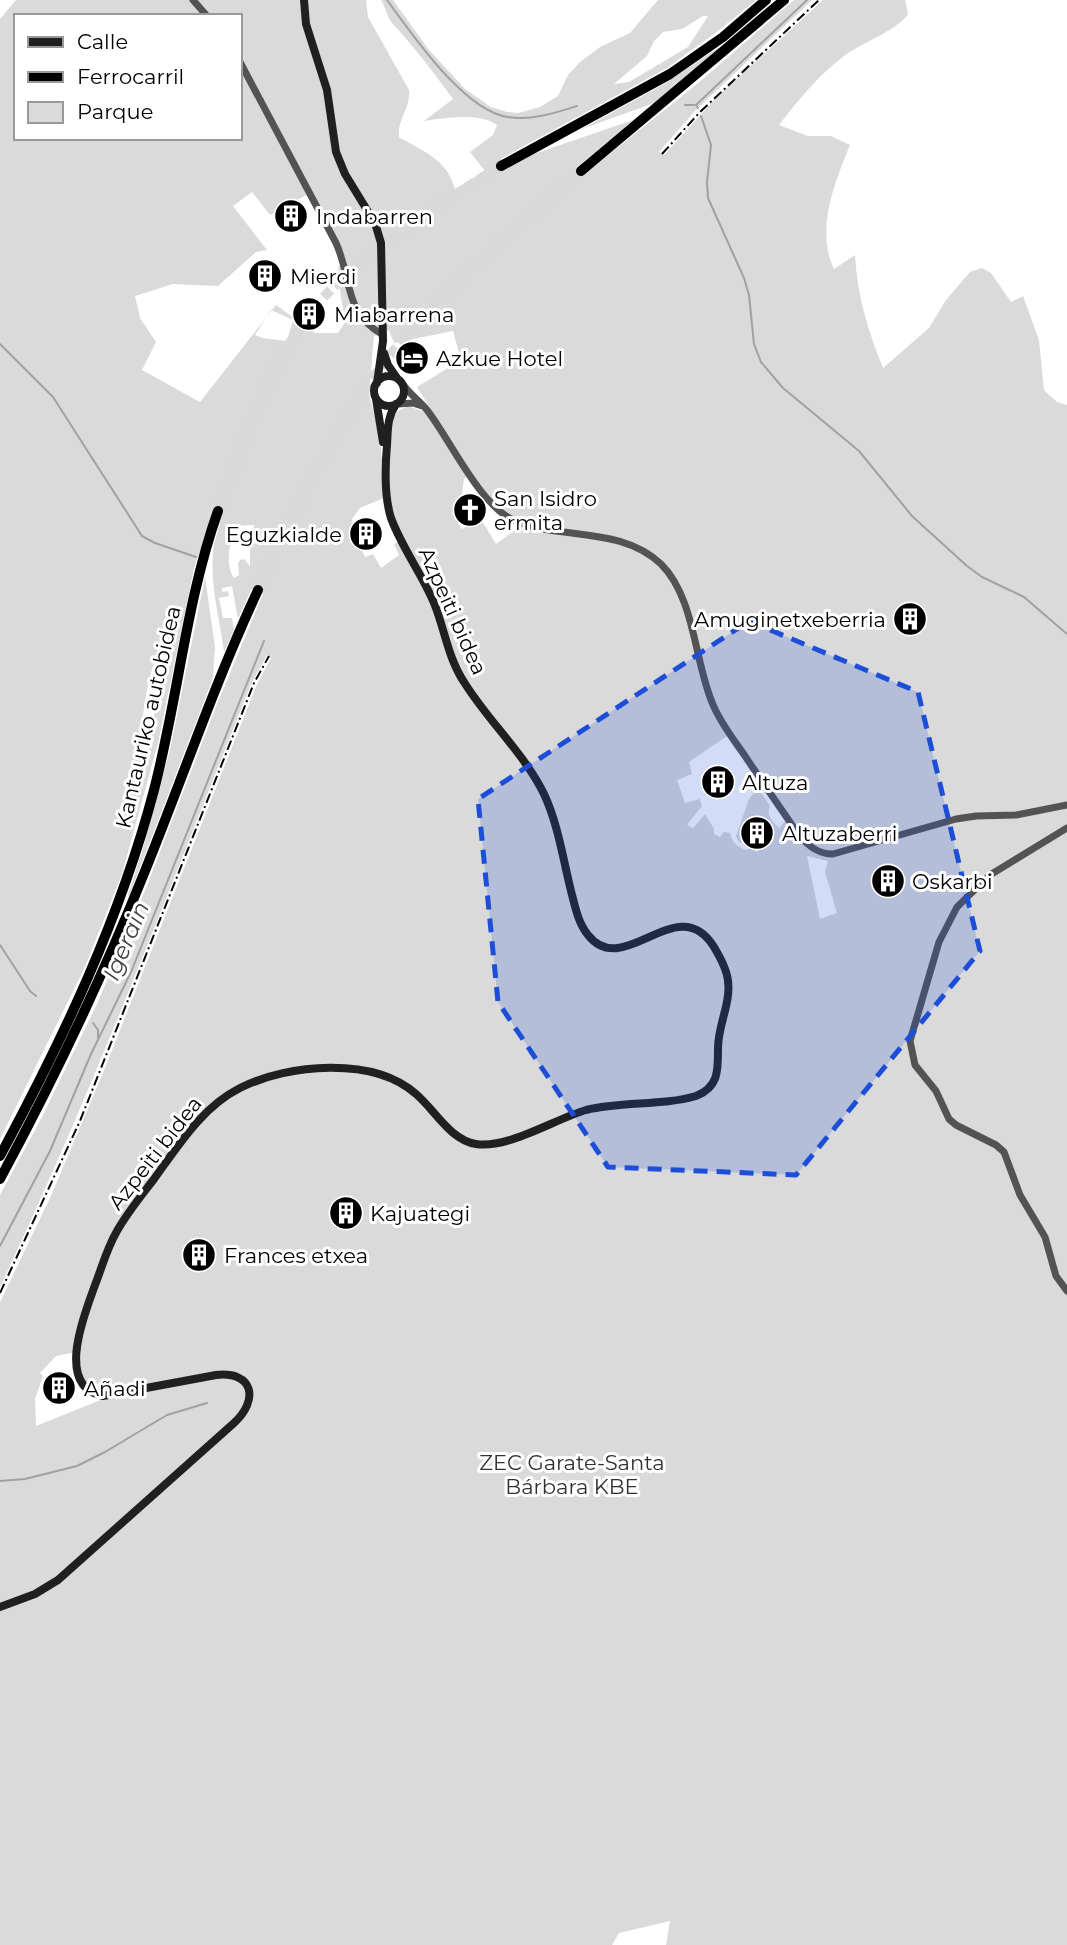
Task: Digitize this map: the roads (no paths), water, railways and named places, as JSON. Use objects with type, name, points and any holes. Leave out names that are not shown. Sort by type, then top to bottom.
[{"type":"highway","points":[[501,166],[670,74],[723,37],[766,0]]},
{"type":"highway","points":[[581,170],[784,0]]},
{"type":"highway","name":"Kantauriko autobidea","points":[[0,1156],[76,1004],[131,867],[163,756],[195,594],[218,511]]},
{"type":"highway","name":"Kantauriko autobidea","points":[[0,1179],[49,1086],[101,976],[222,672],[258,590]]},
{"type":"main road","points":[[304,0],[306,24],[327,90],[335,148],[345,174],[374,221],[380,236],[383,339],[374,390],[383,405],[397,404],[404,395],[400,381],[387,363],[383,339]]},
{"type":"main road","points":[[377,383],[388,376],[400,381]]},
{"type":"main road","name":"Azpeiti bidea","points":[[376,397],[386,455]]},
{"type":"main road","name":"Azpeiti bidea","points":[[0,1606],[41,1591],[62,1577],[240,1418],[249,1404],[250,1394],[246,1385],[231,1375],[210,1376],[111,1395],[98,1395],[83,1383],[76,1362],[83,1317],[117,1230],[194,1126],[220,1100],[250,1083],[296,1071],[334,1068],[366,1072],[405,1086],[423,1100],[459,1137],[484,1145],[545,1127],[587,1110],[696,1096],[708,1090],[717,1076],[719,1033],[729,987],[720,957],[704,934],[687,928],[664,930],[618,950],[601,946],[586,933],[578,915],[554,821],[545,797],[531,772],[462,679],[449,653],[433,602],[394,526],[387,500],[388,420],[397,404]]},
{"type":"street","points":[[193,0],[206,14]]},
{"type":"street","points":[[242,66],[336,243],[357,314],[383,339]]},
{"type":"street","points":[[357,314],[370,321],[383,318]]},
{"type":"street","points":[[400,381],[428,411],[483,492],[504,514],[530,525],[624,543],[644,552],[665,569],[684,607],[706,688],[717,713],[799,835],[813,849],[833,854],[956,819],[1016,815],[1067,805]]},
{"type":"street","points":[[397,404],[416,403],[428,411]]},
{"type":"street","points":[[1067,828],[986,878],[957,907],[939,942],[910,1041],[915,1065],[936,1091],[949,1119],[1004,1152],[1020,1195],[1045,1237],[1056,1276],[1067,1291]]},
{"type":"waterway","points":[[387,0],[440,69],[474,101],[491,112],[525,118],[577,106]]},
{"type":"waterway","points":[[698,108],[696,105],[807,0]]},
{"type":"waterway","points":[[685,105],[694,105]]},
{"type":"waterway","points":[[701,116],[711,145],[708,198],[744,278],[749,295],[754,344],[761,362],[783,388],[859,451],[912,516],[967,566],[982,577],[1024,597],[1067,634]]},
{"type":"waterway","name":"Igerain","points":[[0,344],[53,397],[142,536],[196,557]]},
{"type":"waterway","name":"Igerain","points":[[0,1246],[50,1151],[91,1054],[131,972],[264,641]]},
{"type":"waterway","points":[[0,945],[36,996]]},
{"type":"waterway","points":[[93,1023],[98,1030],[98,1038]]},
{"type":"waterway","points":[[0,1481],[25,1479],[77,1466],[167,1415],[207,1403]]},
{"type":"tunnel","points":[[218,511],[258,405],[283,354],[314,308],[339,282],[376,251],[501,166]]},
{"type":"tunnel","points":[[258,590],[326,453],[374,376],[446,293],[581,171]]},
{"type":"railway","points":[[662,154],[700,112],[819,0]]},
{"type":"railway","points":[[0,1293],[80,1121],[254,683],[269,656]]},
{"type":"place","name":"Indabarren","points":[[291,216]]},
{"type":"place","name":"Mierdi","points":[[265,276]]},
{"type":"place","name":"Miabarrena","points":[[309,314]]},
{"type":"place","name":"Azkue Hotel","points":[[412,358]]},
{"type":"place","name":"San Isidro ermita","points":[[470,510]]},
{"type":"place","name":"Eguzkialde","points":[[366,534]]},
{"type":"place","name":"Amuginetxeberria","points":[[910,619]]},
{"type":"place","name":"Altuza","points":[[718,782]]},
{"type":"place","name":"Altuzaberri","points":[[757,833]]},
{"type":"place","name":"Oskarbi","points":[[888,881]]},
{"type":"place","name":"Kajuategi","points":[[346,1213]]},
{"type":"place","name":"Frances etxea","points":[[199,1255]]},
{"type":"place","name":"Añadi","points":[[59,1388]]},
{"type":"park label","name":"ZEC Garate-Santa Bárbara KBE","points":[[572,1474]]}]
